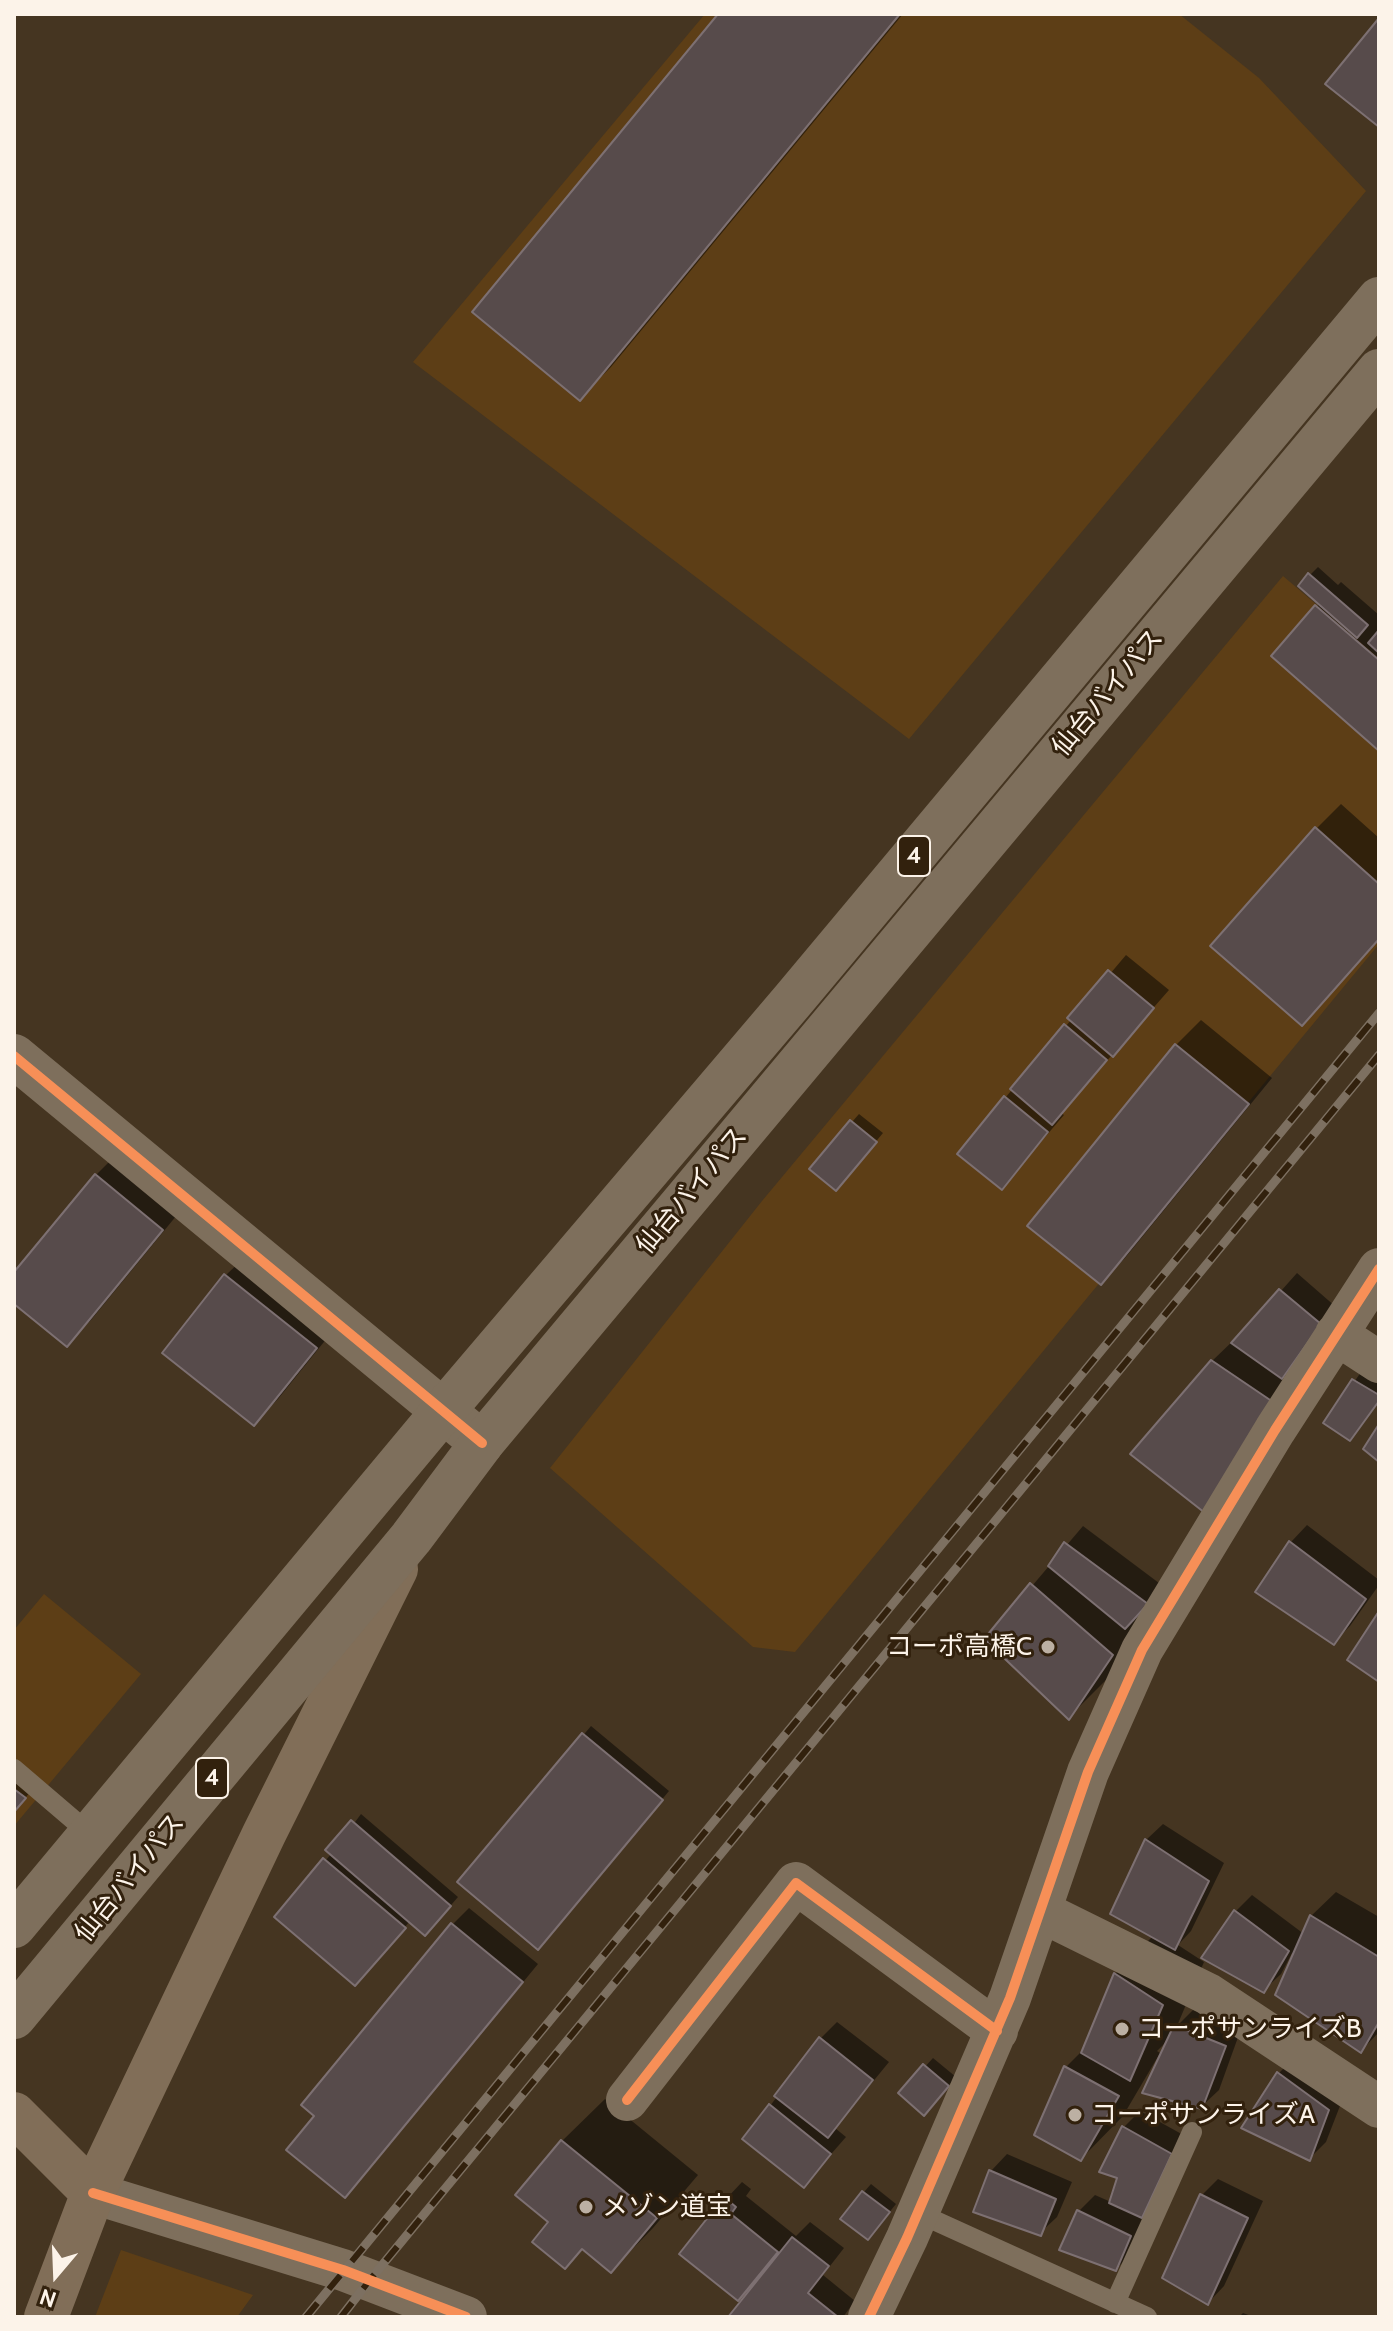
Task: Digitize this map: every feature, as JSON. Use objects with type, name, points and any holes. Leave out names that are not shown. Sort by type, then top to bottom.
[{"type":"main road","name":"仙台バイパス","points":[[14,1926],[1379,299]]},
{"type":"main road","name":"仙台バイパス","points":[[14,2017],[411,1538],[482,1443],[1379,371]]},
{"type":"main road","points":[[14,1056],[482,1443]]},
{"type":"main road","points":[[46,2317],[93,2193],[264,1834],[411,1538]]},
{"type":"main road","points":[[14,2114],[93,2193]]},
{"type":"street","points":[[869,2317],[997,2031],[1088,1772],[1142,1650],[1275,1430],[1379,1269]]},
{"type":"street","points":[[1336,1334],[1379,1362]]},
{"type":"street","points":[[627,2100],[796,1883],[997,2031]]},
{"type":"street","points":[[1040,1911],[1208,1994],[1379,2107]]},
{"type":"street","points":[[93,2193],[343,2270],[466,2317]]},
{"type":"lane","points":[[14,1769],[90,1834]]},
{"type":"lane","points":[[1115,2303],[1192,2132]]},
{"type":"lane","points":[[918,2213],[1147,2317]]},
{"type":"shaded area","points":[[705,14],[1179,14],[1259,78],[1366,191],[909,739],[413,362]]},
{"type":"shaded area","points":[[1283,576],[1379,658],[1379,944],[795,1652],[753,1647],[550,1468],[762,1201]]},
{"type":"shaded area","points":[[44,1594],[141,1674],[14,1826],[14,1630]]},
{"type":"shaded area","points":[[121,2250],[253,2295],[237,2317],[95,2317]]},
{"type":"building","points":[[718,14],[900,14],[580,401],[472,312]]},
{"type":"building","points":[[1379,18],[1379,127],[1325,84]]},
{"type":"building","points":[[1308,573],[1368,625],[1357,638],[1298,586]]},
{"type":"building","points":[[1315,605],[1379,660],[1379,751],[1271,656]]},
{"type":"building","points":[[1379,630],[1379,653],[1368,643]]},
{"type":"building","points":[[1315,827],[1379,884],[1379,939],[1302,1026],[1210,946]]},
{"type":"building","points":[[1108,970],[1154,1008],[1113,1057],[1067,1018]]},
{"type":"building","points":[[1064,1024],[1107,1060],[1052,1125],[1010,1089]]},
{"type":"building","points":[[1175,1044],[1249,1104],[1101,1285],[1027,1226]]},
{"type":"building","points":[[1004,1096],[1048,1132],[1002,1190],[957,1154]]},
{"type":"building","points":[[850,1120],[877,1142],[836,1191],[809,1169]]},
{"type":"building","points":[[95,1174],[163,1230],[67,1347],[14,1304],[14,1272]]},
{"type":"building","points":[[224,1274],[317,1348],[254,1426],[162,1353]]},
{"type":"building","points":[[1279,1289],[1321,1324],[1282,1379],[1231,1343]]},
{"type":"building","points":[[1211,1360],[1276,1404],[1205,1513],[1130,1454]]},
{"type":"building","points":[[1352,1379],[1379,1395],[1379,1401],[1350,1441],[1323,1423]]},
{"type":"building","points":[[1379,1424],[1379,1462],[1363,1449]]},
{"type":"building","points":[[1289,1541],[1366,1599],[1334,1645],[1255,1592]]},
{"type":"building","points":[[1064,1542],[1148,1604],[1125,1629],[1048,1566]]},
{"type":"building","name":"コーポ高橋C","points":[[1030,1583],[1113,1655],[1069,1720],[984,1639]]},
{"type":"building","points":[[1379,1611],[1379,1682],[1347,1660]]},
{"type":"building","points":[[582,1733],[663,1800],[538,1950],[457,1882]]},
{"type":"building","points":[[14,1789],[26,1798],[14,1812]]},
{"type":"building","points":[[351,1820],[451,1906],[425,1936],[325,1850]]},
{"type":"building","points":[[1145,1839],[1209,1881],[1175,1950],[1110,1914]]},
{"type":"building","points":[[323,1858],[406,1928],[355,1986],[274,1917]]},
{"type":"building","points":[[1234,1910],[1289,1951],[1264,1993],[1201,1958]]},
{"type":"building","points":[[1310,1915],[1379,1957],[1379,2022],[1361,2053],[1275,1995]]},
{"type":"building","points":[[451,1923],[523,1982],[345,2198],[286,2150],[314,2116],[301,2105]]},
{"type":"building","name":"コーポサンライズB","points":[[1114,1973],[1163,2005],[1130,2081],[1081,2053]]},
{"type":"building","points":[[1174,2025],[1226,2046],[1202,2109],[1142,2093]]},
{"type":"building","points":[[819,2037],[873,2080],[828,2138],[774,2096]]},
{"type":"building","points":[[923,2064],[949,2086],[924,2116],[898,2093]]},
{"type":"building","name":"コーポサンライズA","points":[[1064,2066],[1119,2096],[1081,2161],[1034,2135]]},
{"type":"building","points":[[1277,2072],[1329,2110],[1310,2161],[1241,2128]]},
{"type":"building","points":[[769,2104],[831,2154],[804,2188],[742,2139]]},
{"type":"building","points":[[1122,2126],[1172,2154],[1142,2218],[1109,2203],[1117,2178],[1099,2172]]},
{"type":"building","name":"メゾン道宝","points":[[561,2140],[657,2218],[611,2273],[582,2249],[565,2269],[532,2242],[548,2222],[515,2195]]},
{"type":"building","points":[[989,2170],[1056,2199],[1041,2236],[973,2212]]},
{"type":"building","points":[[862,2191],[890,2212],[868,2240],[840,2219]]},
{"type":"building","points":[[1200,2194],[1248,2218],[1208,2305],[1162,2278]]},
{"type":"building","points":[[724,2197],[736,2207],[731,2214],[778,2252],[738,2301],[679,2254]]},
{"type":"building","points":[[1077,2210],[1131,2236],[1116,2271],[1059,2250]]},
{"type":"building","points":[[792,2237],[829,2266],[808,2293],[838,2317],[728,2317]]},
{"type":"railway","points":[[306,2317],[1379,1013]]},
{"type":"railway","points":[[341,2317],[1379,1055]]},
{"type":"cycle path","points":[[14,1056],[482,1443]]},
{"type":"cycle path","points":[[869,2317],[907,2238],[1010,1998],[1088,1772],[1142,1650],[1275,1430],[1379,1269]]},
{"type":"cycle path","points":[[627,2100],[796,1883],[997,2031]]},
{"type":"cycle path","points":[[93,2193],[343,2270],[466,2317]]},
{"type":"place","name":"コーポ高橋C","points":[[1048,1647]]},
{"type":"place","name":"コーポサンライズB","points":[[1122,2029]]},
{"type":"place","name":"コーポサンライズA","points":[[1075,2115]]},
{"type":"place","name":"メゾン道宝","points":[[586,2207]]}]
